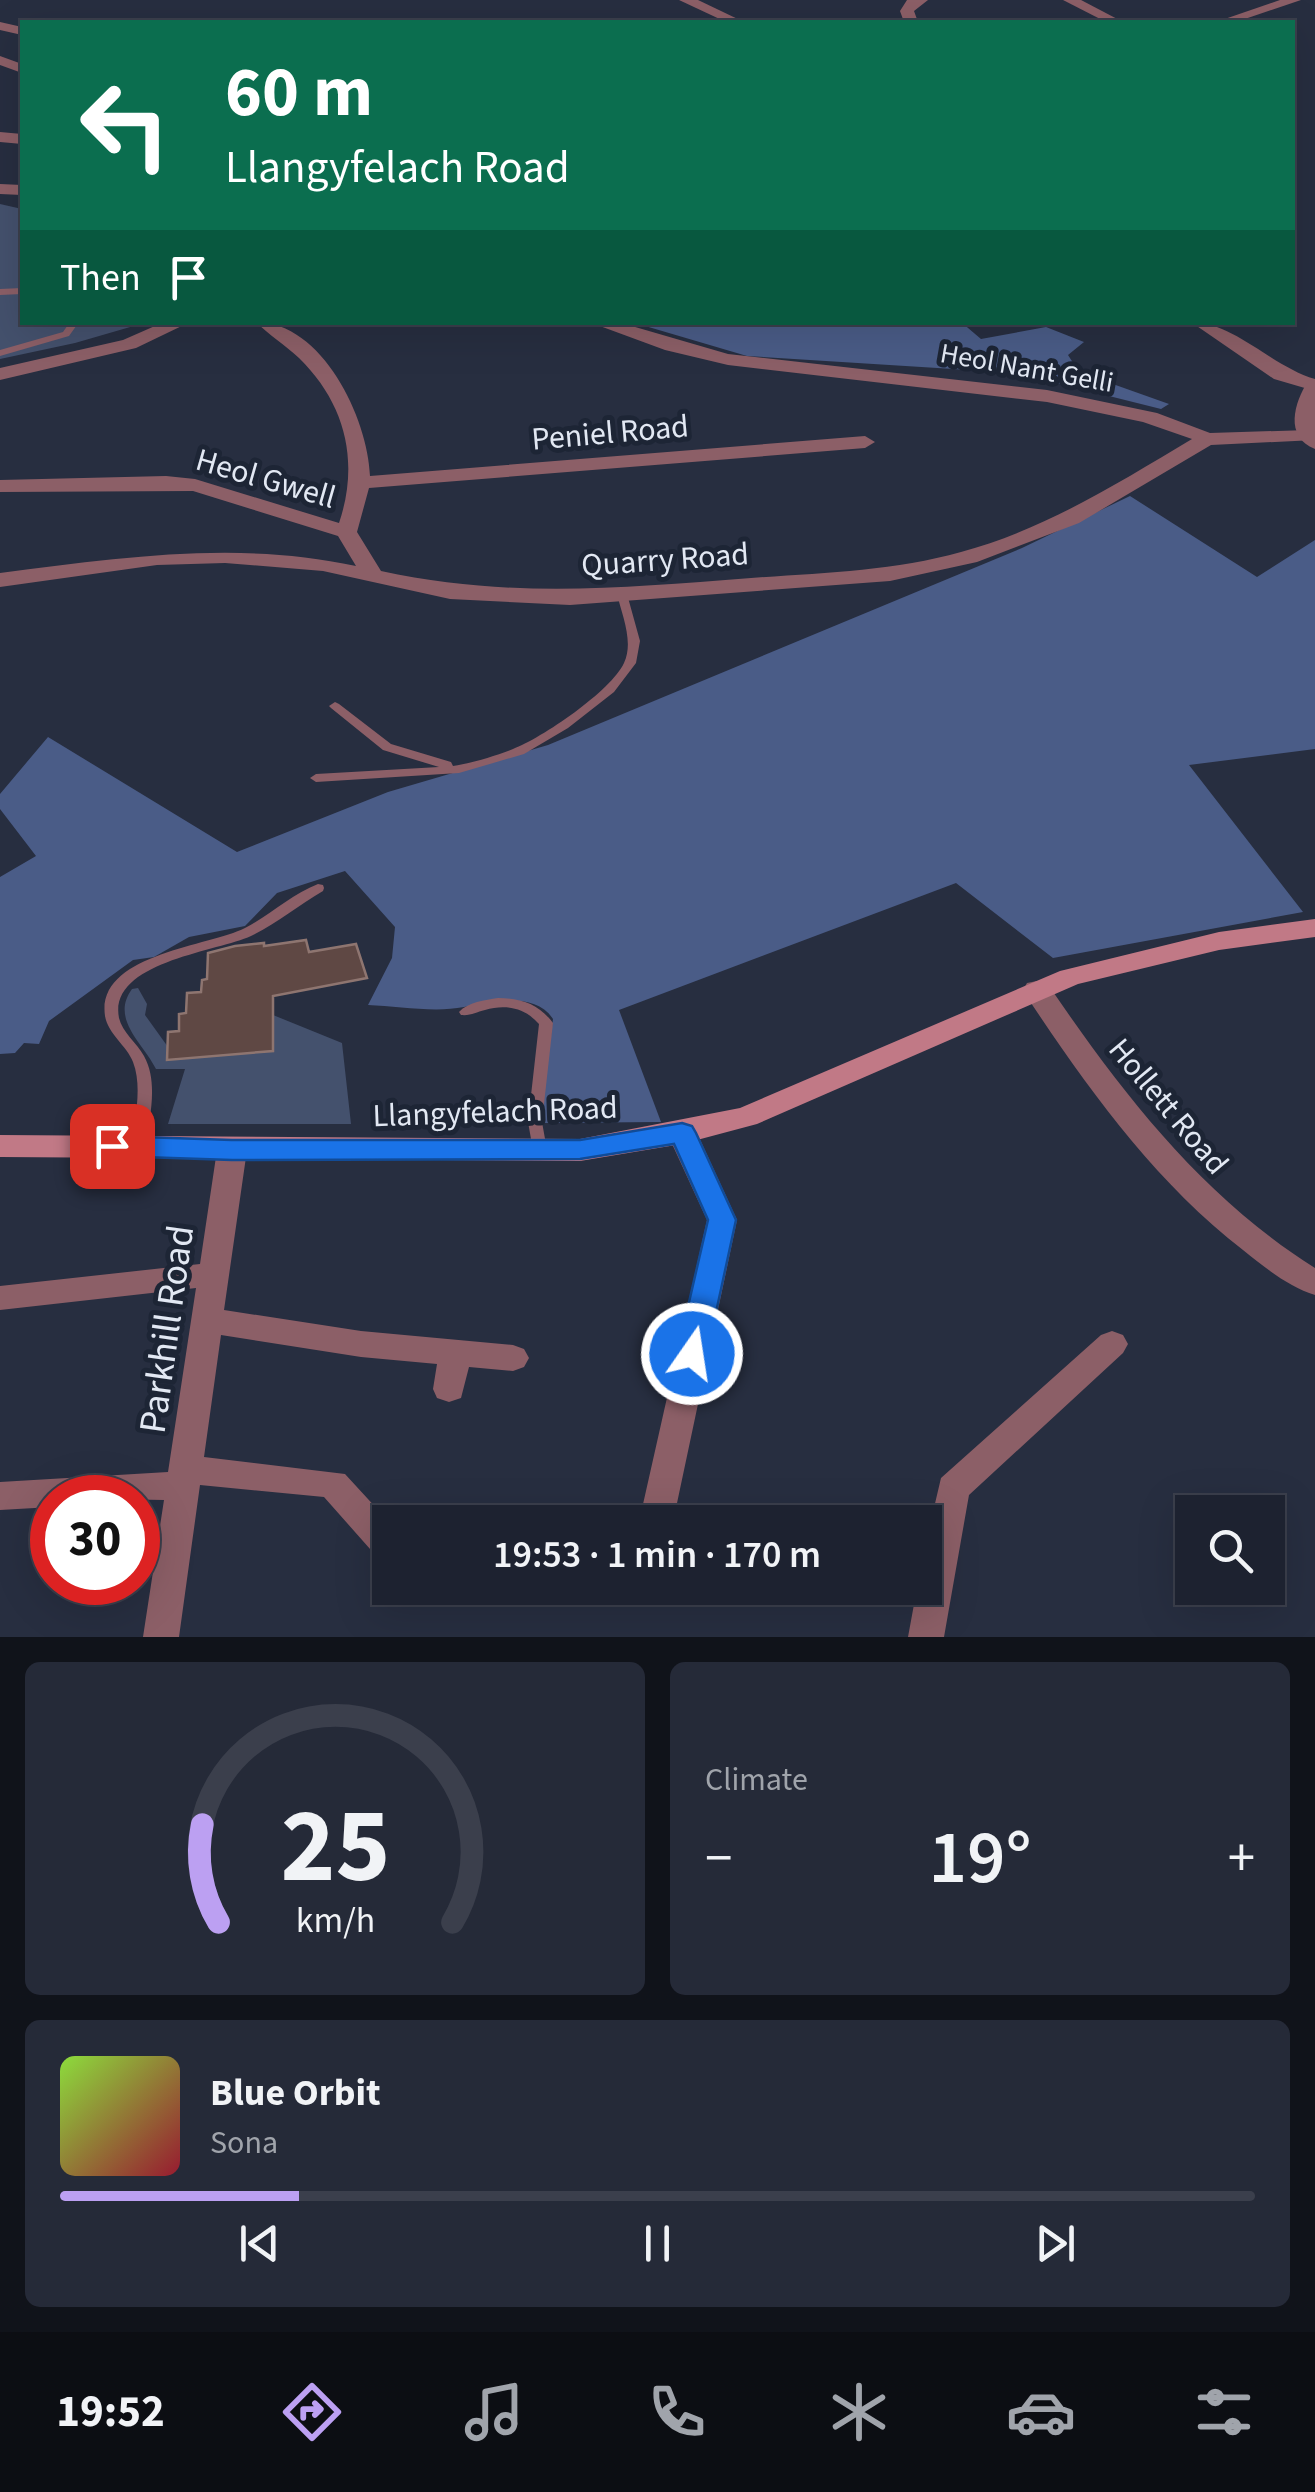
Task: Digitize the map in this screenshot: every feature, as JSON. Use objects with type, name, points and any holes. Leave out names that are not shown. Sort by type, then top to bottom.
[{"type":"main road","name":"Llangyfelach Road","points":[[0,1146],[580,1150],[682,1133],[747,1117],[1070,977],[1218,941],[1315,928]]},
{"type":"street","points":[[686,0],[732,20]]},
{"type":"street","points":[[909,20],[907,11],[921,0]]},
{"type":"street","points":[[1070,0],[1112,20]]},
{"type":"street","points":[[1229,20],[1285,1]]},
{"type":"street","points":[[0,374],[128,344],[174,325]]},
{"type":"street","points":[[269,325],[292,340],[326,374],[348,408],[359,453],[360,483],[346,532]]},
{"type":"street","name":"Heol Nant Gelli","points":[[608,325],[744,362],[936,378],[1056,397],[1172,425],[1206,440]]},
{"type":"street","points":[[1204,325],[1281,376],[1315,385],[1304,402],[1302,423],[1312,440]]},
{"type":"street","name":"Quarry Road","points":[[0,580],[157,559],[225,557],[323,565],[450,592],[570,598],[890,574],[968,557],[1072,519],[1206,440],[1312,440]]},
{"type":"street","name":"Peniel Road","points":[[360,483],[865,442]]},
{"type":"street","name":"Heol Gwell","points":[[0,486],[166,482],[195,485],[346,532],[373,575]]},
{"type":"street","name":"Hollett Road","points":[[1037,990],[1151,1148],[1200,1200],[1274,1260],[1315,1283]]},
{"type":"street","points":[[660,1505],[722,1220],[682,1133]]},
{"type":"street","name":"Parkhill Road","points":[[162,1637],[232,1150]]},
{"type":"street","points":[[0,1298],[214,1274]]},
{"type":"street","points":[[208,1320],[361,1344],[513,1358]]},
{"type":"street","points":[[926,1637],[953,1488],[1112,1344]]},
{"type":"street","points":[[448,1389],[455,1353]]},
{"type":"street","points":[[0,1496],[185,1477],[334,1484],[372,1530]]},
{"type":"lane","points":[[0,353],[66,334],[73,325]]},
{"type":"lane","points":[[316,778],[459,769],[520,752],[610,690],[630,663],[634,641],[622,594]]},
{"type":"lane","points":[[335,706],[387,748],[459,769]]},
{"type":"lane","points":[[139,1147],[144,1091],[140,1064],[112,1017],[116,993],[140,968],[171,954],[243,935],[318,888]]},
{"type":"lane","points":[[466,1012],[485,1003],[506,1003],[526,1006],[546,1022],[535,1122],[540,1150]]},
{"type":"shaded area","points":[[0,204],[20,209],[20,325],[137,325],[0,359]]},
{"type":"shaded area","points":[[642,325],[965,325],[981,339],[1046,327],[1084,342],[1068,355],[1079,372],[1169,404],[1161,409],[1017,373],[747,356]]},
{"type":"shaded area","points":[[1130,496],[1257,577],[1315,540],[1315,749],[1189,765],[1303,912],[1053,958],[956,883],[619,1010],[661,1122],[540,1123],[553,1019],[535,1005],[512,1001],[452,1009],[368,1005],[392,958],[395,927],[345,871],[277,893],[245,926],[189,937],[154,957],[133,960],[49,1021],[39,1044],[24,1043],[15,1053],[0,1054],[0,877],[36,856],[0,809],[0,794],[48,737],[237,852],[388,792],[548,745],[1022,548]]},
{"type":"shaded area","points":[[138,988],[147,1004],[145,1015],[168,1047],[167,1060],[273,1015],[342,1043],[351,1124],[168,1124],[185,1069],[156,1069],[131,1030],[126,1021],[126,1000],[132,989]]},
{"type":"building","points":[[306,940],[309,952],[356,944],[367,978],[273,996],[273,1051],[167,1060],[168,1032],[179,1031],[179,1014],[186,1013],[187,993],[201,992],[202,980],[207,979],[208,953],[235,946]]},
{"type":"route","points":[[112,1146],[580,1150],[682,1133],[722,1220],[692,1354]]}]
